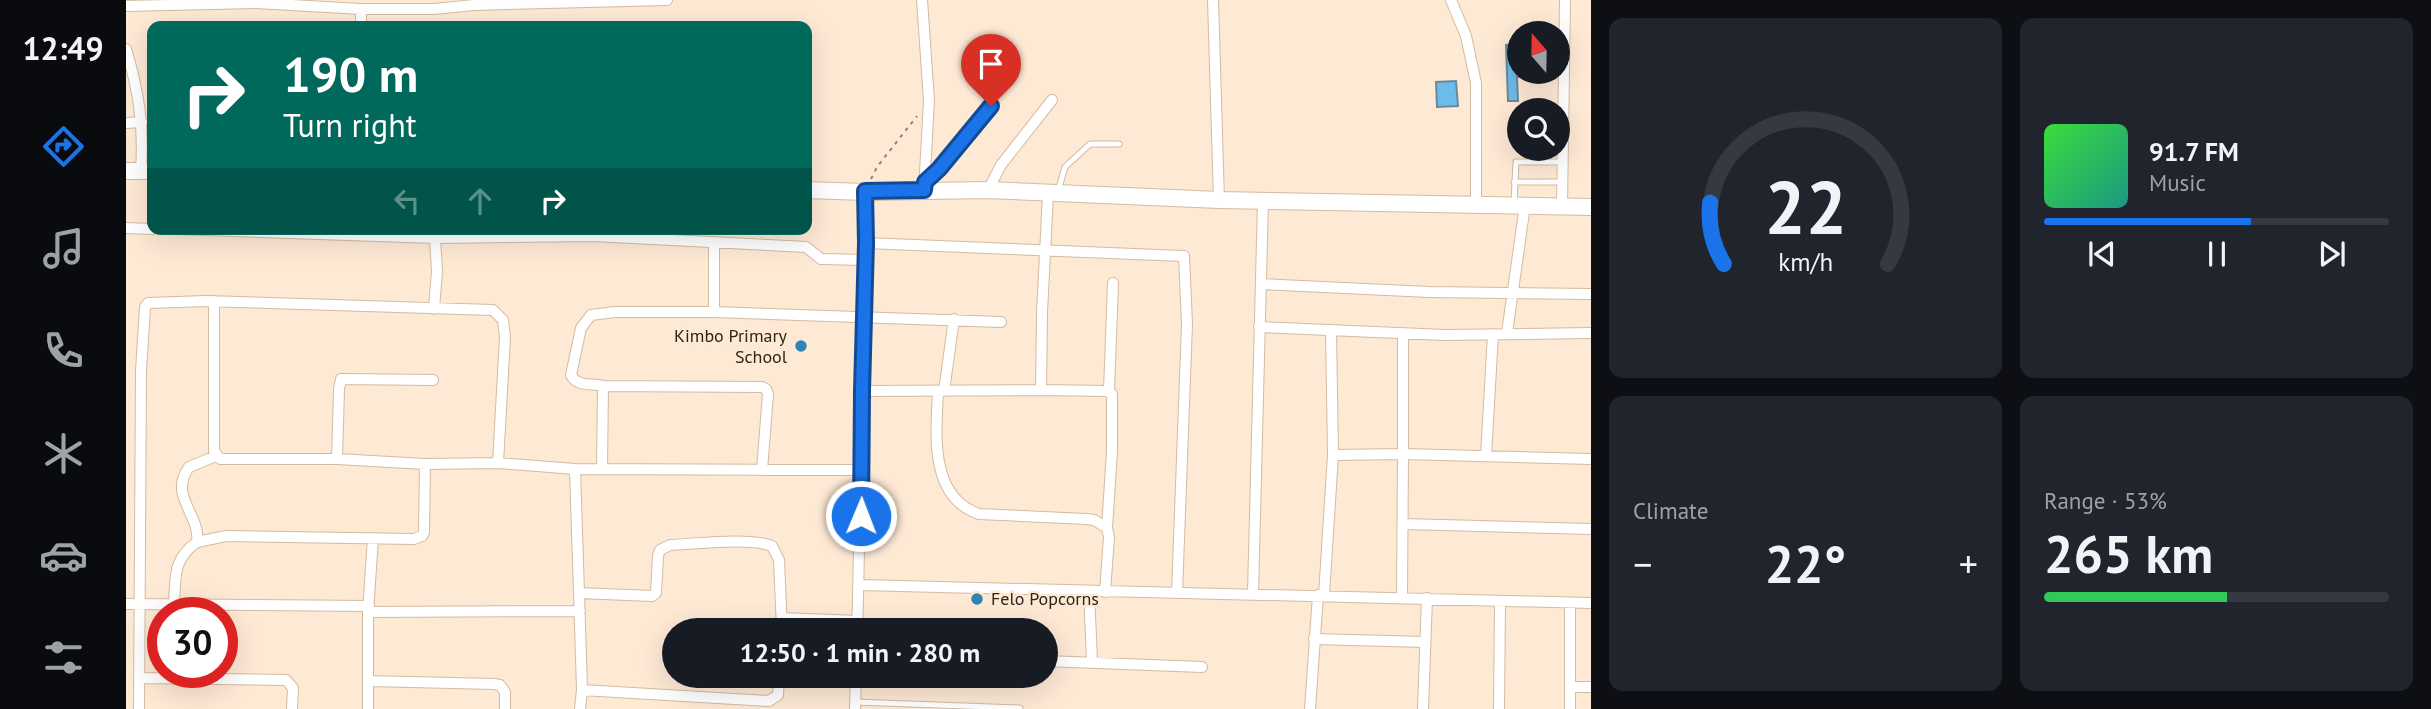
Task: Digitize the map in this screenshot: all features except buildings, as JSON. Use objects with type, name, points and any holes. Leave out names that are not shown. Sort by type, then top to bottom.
[{"type":"street","points":[[126,6],[267,3],[434,9],[474,5],[667,0]]},
{"type":"street","points":[[922,0],[929,102],[924,186]]},
{"type":"street","points":[[1213,0],[1219,200]]},
{"type":"street","points":[[1451,0],[1466,36],[1476,83],[1476,204]]},
{"type":"street","points":[[1562,206],[1565,0]]},
{"type":"street","points":[[126,49],[139,98],[142,122],[140,171]]},
{"type":"street","points":[[988,190],[1001,165],[1052,100]]},
{"type":"street","points":[[924,186],[991,106]]},
{"type":"street","points":[[126,123],[142,122]]},
{"type":"street","points":[[812,190],[865,191],[924,186],[1219,200],[1591,207]]},
{"type":"street","points":[[858,618],[865,191]]},
{"type":"street","points":[[1041,390],[1046,250],[1053,194]]},
{"type":"street","points":[[1253,593],[1263,201]]},
{"type":"street","points":[[1507,333],[1514,293],[1519,205]]},
{"type":"street","points":[[126,228],[147,229]]},
{"type":"street","points":[[370,235],[593,236],[806,247],[821,259],[866,260]]},
{"type":"street","points":[[434,309],[437,271],[435,237]]},
{"type":"street","points":[[714,243],[714,312]]},
{"type":"street","points":[[866,243],[1181,255],[1185,258],[1187,324],[1177,593]]},
{"type":"street","points":[[1105,592],[1112,451],[1112,394],[1109,391],[1113,283]]},
{"type":"street","points":[[1261,284],[1591,294]]},
{"type":"street","points":[[214,301],[216,456]]},
{"type":"street","points":[[139,709],[141,371],[145,307],[153,302],[214,301],[493,310],[503,320],[505,337],[498,463]]},
{"type":"street","points":[[762,470],[766,389],[692,385],[603,386],[574,381],[571,375],[581,328],[591,315],[615,312],[714,312],[1000,322]]},
{"type":"street","points":[[954,319],[941,391],[937,451],[939,466],[950,492],[967,510],[979,514],[1086,519],[1094,520],[1107,528]]},
{"type":"street","points":[[1259,327],[1403,334],[1591,333]]},
{"type":"street","points":[[1310,709],[1314,639],[1321,595],[1333,455],[1331,330]]},
{"type":"street","points":[[1402,597],[1403,334]]},
{"type":"street","points":[[1486,456],[1493,334]]},
{"type":"street","points":[[337,458],[341,379],[433,380]]},
{"type":"street","points":[[601,469],[603,386]]},
{"type":"street","points":[[862,391],[1109,391]]},
{"type":"street","points":[[1333,455],[1591,459]]},
{"type":"street","points":[[216,456],[220,459],[337,458],[425,464],[498,463],[575,469],[862,470]]},
{"type":"street","points":[[197,542],[197,527],[185,505],[182,481],[188,467],[216,456]]},
{"type":"street","points":[[175,597],[179,559],[197,542],[226,536],[422,537],[425,464]]},
{"type":"street","points":[[575,469],[582,690],[580,709]]},
{"type":"street","points":[[1404,524],[1591,529]]},
{"type":"street","points":[[368,709],[368,609],[373,538]]},
{"type":"street","points":[[579,593],[652,596],[656,593],[658,556],[663,548],[670,545],[754,543],[772,546],[779,560],[782,618]]},
{"type":"street","points":[[860,585],[1591,603]]},
{"type":"street","points":[[1089,591],[1092,662]]},
{"type":"street","points":[[1423,709],[1427,598]]},
{"type":"street","points":[[1499,709],[1500,602]]},
{"type":"street","points":[[1570,603],[1570,709]]},
{"type":"street","points":[[126,604],[147,604]]},
{"type":"street","points":[[238,606],[580,611]]},
{"type":"street","points":[[1314,639],[1425,642]]},
{"type":"street","points":[[1058,662],[1202,667]]},
{"type":"street","points":[[139,678],[286,680],[293,688],[292,709]]},
{"type":"street","points":[[369,681],[500,685],[505,692],[505,709]]},
{"type":"street","points":[[1570,687],[1591,687]]},
{"type":"street","points":[[582,690],[769,701],[778,695],[778,688]]},
{"type":"street","points":[[855,706],[856,688]]},
{"type":"lane","points":[[1053,194],[1065,167],[1090,144],[1119,144]]},
{"type":"lane","points":[[1519,205],[1514,182],[1516,162],[1562,162]]},
{"type":"lane","points":[[1514,182],[1562,182]]},
{"type":"lane","points":[[855,706],[1020,708]]},
{"type":"path","points":[[865,191],[877,167],[929,102]]},
{"type":"place","name":"Kimbo Primary School","points":[[801,346]]},
{"type":"place","name":"Felo Popcorns","points":[[977,599]]},
{"type":"route","points":[[861,516],[865,191],[924,190],[925,182],[991,106]]}]
